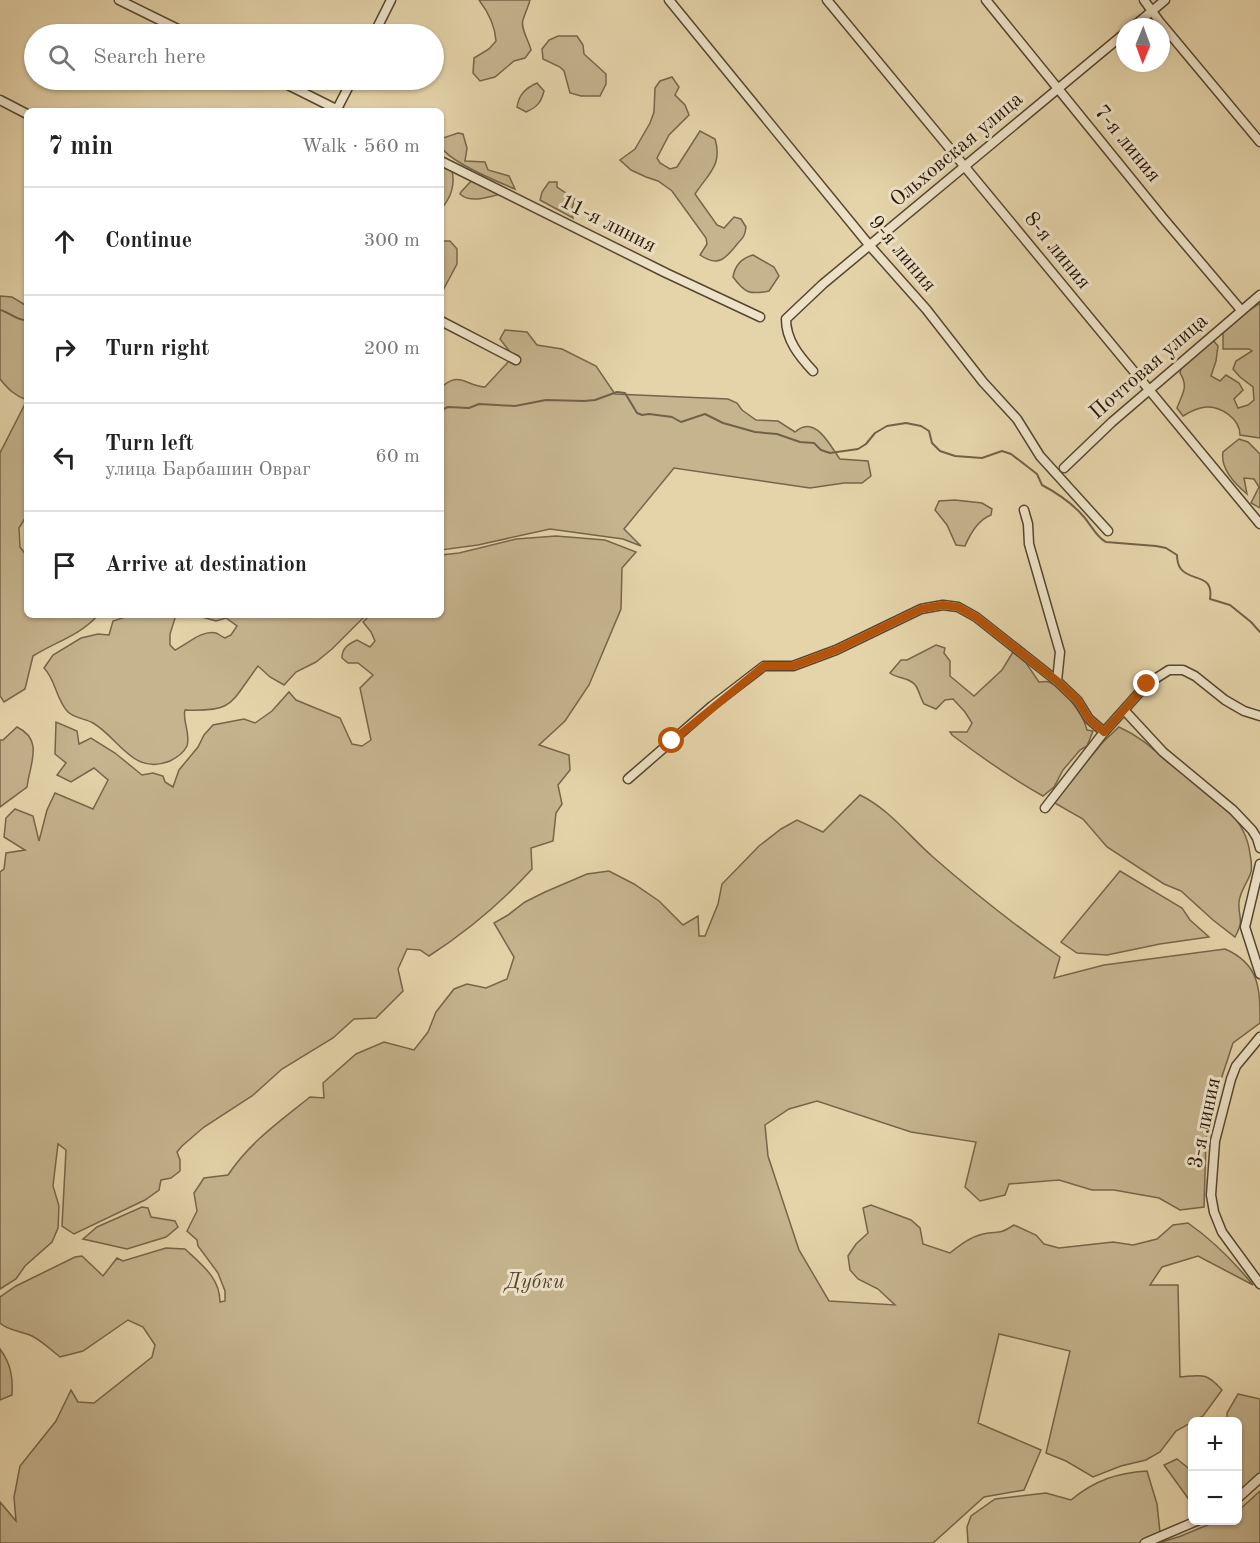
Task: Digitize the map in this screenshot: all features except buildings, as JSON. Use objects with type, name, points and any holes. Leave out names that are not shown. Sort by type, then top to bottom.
[{"type":"street","points":[[119,0],[168,24]]},
{"type":"street","points":[[379,24],[391,0]]},
{"type":"street","name":"9-я линия","points":[[669,0],[870,246],[926,309],[983,382],[1017,419],[1040,456],[1108,531]]},
{"type":"street","name":"8-я линия","points":[[826,0],[1260,524]]},
{"type":"street","name":"7-я линия","points":[[986,0],[1241,310]]},
{"type":"street","points":[[1144,0],[1260,142]]},
{"type":"street","points":[[1143,18],[1165,0]]},
{"type":"street","name":"Ольховская улица","points":[[813,371],[791,344],[786,319],[823,284],[1116,41]]},
{"type":"street","points":[[298,90],[334,108]]},
{"type":"street","points":[[339,108],[347,90]]},
{"type":"street","points":[[0,100],[24,112]]},
{"type":"street","name":"11-я линия","points":[[444,162],[760,317]]},
{"type":"street","name":"Почтовая улица","points":[[1064,468],[1112,422],[1260,295]]},
{"type":"street","points":[[444,323],[516,360]]},
{"type":"street","points":[[1024,510],[1028,524],[1029,544],[1060,652],[1057,681]]},
{"type":"street","points":[[628,779],[712,706],[764,666],[793,666],[836,650],[921,609],[943,605],[958,607],[976,617],[1057,681],[1078,701],[1089,719],[1104,732]]},
{"type":"street","points":[[1045,808],[1104,732],[1147,684],[1169,670],[1183,670],[1196,676],[1225,700],[1244,711],[1260,716]]},
{"type":"street","points":[[1125,711],[1163,752],[1233,810],[1252,830],[1260,848]]},
{"type":"street","points":[[1260,864],[1245,927],[1260,974]]},
{"type":"street","name":"3-я линия","points":[[1260,1036],[1236,1066],[1231,1078],[1215,1141],[1211,1195],[1214,1212],[1222,1232],[1260,1284]]},
{"type":"street","points":[[1242,1494],[1260,1478]]},
{"type":"street","points":[[1145,1543],[1188,1525]]},
{"type":"green space","points":[[479,0],[530,0],[522,23],[531,50],[525,58],[514,61],[495,77],[480,81],[473,73],[474,58],[489,49],[496,41],[491,19]]},
{"type":"green space","points":[[558,36],[577,36],[583,45],[584,54],[606,74],[606,84],[600,96],[581,96],[570,93],[564,71],[543,59],[542,49],[549,40]]},
{"type":"green space","points":[[672,77],[679,87],[675,95],[685,105],[689,115],[669,135],[657,158],[660,163],[670,169],[677,167],[700,131],[715,139],[716,163],[695,194],[717,225],[724,228],[734,217],[741,219],[746,227],[742,239],[722,260],[712,261],[700,255],[707,244],[706,238],[672,191],[658,181],[631,170],[620,160],[635,149],[650,123],[654,112],[655,88],[660,81]]},
{"type":"green space","points":[[537,83],[544,91],[538,104],[526,112],[517,107],[519,98],[524,92]]},
{"type":"green space","points":[[458,133],[463,134],[467,148],[465,161],[485,162],[488,170],[509,176],[515,189],[454,159],[444,151],[444,138]]},
{"type":"green space","points":[[444,166],[452,170],[450,196],[444,205]]},
{"type":"green space","points":[[473,179],[508,192],[477,199],[460,194]]},
{"type":"green space","points":[[549,182],[557,182],[557,187],[575,199],[571,211],[573,218],[540,200]]},
{"type":"green space","points":[[444,241],[450,241],[457,249],[457,264],[444,288]]},
{"type":"green space","points":[[753,255],[774,267],[779,276],[769,291],[748,292],[733,277],[740,263]]},
{"type":"green space","points":[[0,296],[12,297],[24,304],[24,398],[12,392],[0,379]]},
{"type":"green space","points":[[1260,303],[1260,438],[1240,435],[1237,424],[1229,415],[1212,407],[1203,407],[1183,416],[1177,408],[1184,387],[1180,373],[1182,363],[1212,339],[1218,346],[1211,376],[1220,381],[1226,375],[1239,383],[1243,390],[1234,399],[1238,408],[1254,400],[1253,387],[1233,369],[1236,361],[1252,351],[1223,349],[1223,333]]},
{"type":"green space","points":[[505,330],[527,332],[537,345],[562,349],[596,366],[615,394],[728,399],[737,403],[742,410],[756,420],[778,421],[795,432],[803,427],[810,427],[825,438],[840,459],[868,461],[871,476],[862,483],[810,488],[674,468],[624,529],[641,546],[623,539],[550,529],[478,545],[444,550],[444,385],[450,381],[459,380],[485,387],[509,361],[510,352],[500,339]]},
{"type":"green space","points":[[24,406],[24,520],[19,528],[20,547],[24,552],[24,618],[95,618],[76,633],[33,656],[25,689],[4,702],[0,696],[0,453]]},
{"type":"green space","points":[[1239,439],[1248,442],[1260,454],[1260,508],[1251,503],[1259,487],[1254,479],[1244,478],[1247,494],[1233,481],[1224,464],[1223,452]]},
{"type":"green space","points":[[939,501],[982,503],[992,509],[991,515],[978,524],[965,546],[956,545],[947,525],[935,510]]},
{"type":"green space","points":[[556,536],[605,540],[636,552],[622,568],[621,609],[589,685],[565,721],[539,745],[569,755],[570,770],[558,785],[562,804],[556,813],[553,841],[531,848],[532,869],[496,905],[456,937],[429,956],[420,950],[407,949],[398,969],[403,991],[376,1018],[354,1019],[333,1038],[282,1069],[252,1096],[204,1127],[182,1146],[177,1152],[180,1171],[171,1178],[161,1180],[159,1190],[145,1200],[74,1234],[62,1226],[66,1150],[58,1144],[53,1186],[59,1206],[58,1228],[52,1242],[25,1266],[16,1279],[0,1289],[0,872],[4,869],[6,853],[25,850],[4,837],[6,818],[15,809],[33,816],[39,841],[47,810],[55,793],[93,809],[108,780],[94,768],[71,782],[57,775],[66,763],[55,754],[56,722],[77,731],[79,744],[91,738],[115,753],[142,775],[153,773],[163,776],[165,782],[173,787],[179,770],[213,725],[244,719],[255,723],[272,711],[289,692],[296,700],[340,718],[352,744],[362,746],[371,740],[360,688],[373,675],[358,663],[348,663],[342,658],[342,654],[354,641],[357,640],[370,647],[375,641],[363,622],[367,618],[444,618],[444,555],[516,539]]},
{"type":"green space","points":[[122,618],[175,618],[170,634],[170,645],[175,650],[206,633],[216,633],[225,638],[231,635],[237,626],[226,618],[363,618],[332,649],[316,662],[296,672],[284,685],[270,677],[258,666],[230,703],[214,709],[185,710],[187,746],[172,760],[157,764],[146,764],[136,760],[93,723],[68,712],[44,668],[53,655],[81,638],[98,634],[109,635],[113,621]]},
{"type":"green space","points":[[206,618],[226,618],[216,621]]},
{"type":"green space","points":[[936,645],[945,648],[944,653],[950,661],[950,676],[974,696],[1002,670],[1013,652],[1026,663],[1039,682],[1049,682],[1055,685],[1077,710],[1087,730],[1093,731],[1087,746],[1080,750],[1063,770],[1054,787],[1043,796],[996,767],[952,735],[950,732],[967,732],[972,723],[953,699],[945,700],[936,709],[924,704],[913,683],[890,673],[901,660],[907,660]]},
{"type":"green space","points":[[17,727],[25,732],[33,745],[27,787],[0,807],[0,740],[3,740]]},
{"type":"green space","points":[[1119,727],[1140,739],[1208,792],[1231,813],[1240,825],[1250,856],[1251,872],[1240,898],[1240,922],[1235,937],[1181,891],[1164,884],[1107,847],[1083,819],[1053,802],[1103,742]]},
{"type":"green space","name":"Дубки","points":[[860,795],[870,801],[890,815],[933,857],[980,896],[1060,957],[1054,978],[1104,965],[1225,949],[1237,955],[1251,970],[1258,989],[1260,1023],[1233,1043],[1210,1113],[1206,1140],[1204,1207],[1180,1210],[1159,1198],[1114,1190],[1092,1190],[1059,1180],[1009,1184],[1005,1195],[980,1201],[965,1187],[976,1142],[911,1132],[817,1101],[789,1109],[765,1125],[768,1156],[799,1250],[829,1301],[895,1305],[878,1289],[858,1279],[850,1270],[848,1256],[856,1244],[868,1233],[863,1208],[871,1205],[911,1220],[920,1228],[923,1244],[950,1253],[974,1237],[1002,1231],[1014,1225],[1036,1235],[1044,1244],[1059,1248],[1113,1242],[1133,1245],[1157,1239],[1173,1225],[1188,1223],[1222,1252],[1253,1285],[1198,1256],[1162,1267],[1150,1285],[1178,1285],[1180,1377],[1207,1377],[1222,1390],[1203,1416],[1188,1417],[1188,1424],[1176,1431],[1160,1452],[1146,1460],[1121,1466],[1093,1477],[1066,1461],[1046,1453],[1070,1351],[999,1334],[978,1423],[1041,1450],[1024,1490],[984,1497],[933,1543],[0,1543],[0,1502],[16,1521],[14,1497],[20,1466],[56,1421],[71,1390],[78,1402],[94,1403],[152,1357],[155,1345],[143,1327],[128,1320],[83,1351],[60,1357],[36,1338],[7,1328],[0,1323],[0,1297],[16,1286],[75,1257],[82,1256],[103,1276],[117,1258],[123,1261],[166,1248],[185,1249],[209,1272],[217,1286],[220,1302],[225,1301],[225,1291],[218,1273],[198,1246],[197,1240],[187,1231],[197,1211],[194,1193],[204,1178],[228,1175],[255,1142],[287,1115],[310,1097],[324,1098],[323,1083],[356,1054],[384,1042],[414,1050],[428,1032],[436,1012],[454,989],[467,984],[486,988],[507,979],[514,957],[494,923],[525,902],[545,892],[587,874],[609,871],[659,901],[683,925],[698,916],[699,936],[705,936],[718,904],[722,884],[759,846],[797,820],[823,832]]},
{"type":"green space","points":[[1120,871],[1182,908],[1190,920],[1209,937],[1107,955],[1077,953],[1061,942]]},
{"type":"green space","points":[[142,1207],[148,1208],[151,1217],[175,1221],[178,1227],[166,1237],[127,1249],[83,1239],[97,1227]]},
{"type":"green space","points":[[0,1349],[12,1376],[12,1395],[0,1400]]},
{"type":"green space","points":[[1238,1394],[1260,1399],[1260,1476],[1242,1489],[1242,1417],[1227,1417]]},
{"type":"green space","points":[[1177,1459],[1188,1468],[1188,1498],[1164,1465]]},
{"type":"green space","points":[[1147,1471],[1157,1504],[1160,1532],[1140,1543],[968,1543],[967,1527],[971,1516],[995,1499],[1046,1493],[1071,1500],[1089,1487],[1107,1479]]},
{"type":"green space","points":[[1260,1491],[1260,1543],[1159,1543],[1207,1525],[1242,1525],[1242,1507]]},
{"type":"waterway","points":[[0,310],[24,320]]},
{"type":"waterway","points":[[444,409],[469,408],[479,404],[515,406],[546,400],[595,400],[617,392],[625,393],[637,413],[642,415],[672,417],[681,422],[705,414],[723,423],[755,432],[777,434],[800,442],[814,443],[821,450],[830,453],[858,449],[866,444],[875,433],[887,426],[906,423],[921,426],[929,431],[932,443],[940,451],[955,456],[982,458],[1002,451],[1011,454],[1037,474],[1042,485],[1075,508],[1106,542],[1166,548],[1177,555],[1179,566],[1185,573],[1209,585],[1210,599],[1230,605],[1260,632]]},
{"type":"route","points":[[672,741],[712,706],[764,666],[793,666],[836,650],[921,609],[943,605],[958,607],[976,617],[1057,681],[1078,701],[1089,719],[1104,732],[1147,684]]}]
